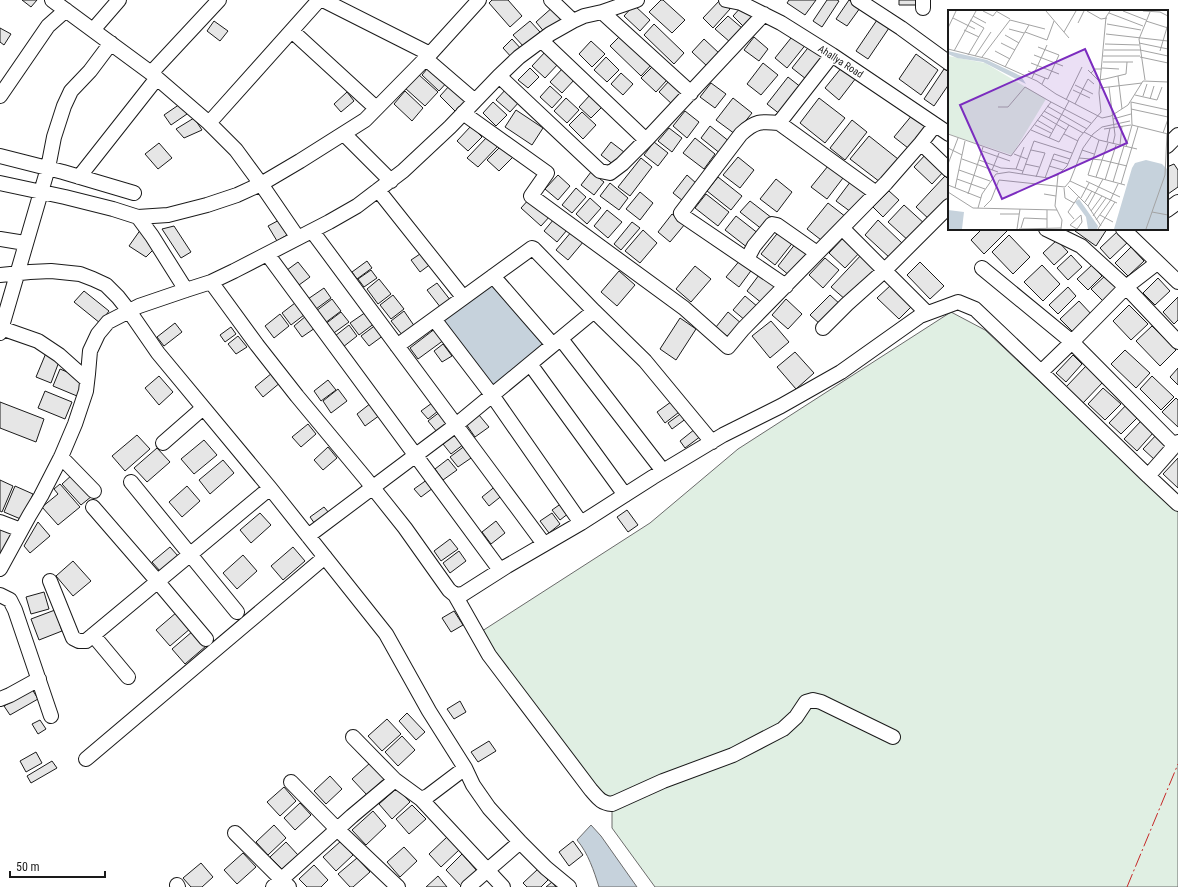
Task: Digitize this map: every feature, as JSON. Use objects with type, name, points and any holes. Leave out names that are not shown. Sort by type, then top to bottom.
[{"type":"street","points":[[52,0],[112,43],[154,76],[209,124],[236,150],[298,238]]},
{"type":"street","points":[[93,30],[119,0]]},
{"type":"street","points":[[79,177],[154,76],[219,0]]},
{"type":"street","points":[[209,124],[319,0]]},
{"type":"street","points":[[323,0],[428,56],[475,101]]},
{"type":"street","points":[[0,183],[113,209],[138,217],[168,215],[207,205],[237,195],[261,184],[300,162],[365,120],[428,56],[479,0]]},
{"type":"street","points":[[551,0],[573,21]]},
{"type":"street","points":[[0,569],[29,516],[42,496],[75,424],[86,391],[90,351],[98,334],[108,322],[129,311],[211,282],[268,254],[357,206],[391,180],[426,150],[519,57],[573,21],[584,16],[602,12],[637,0]]},
{"type":"street","name":"Ahallya Road","points":[[726,0],[741,3],[782,23],[832,54],[935,126],[948,133]]},
{"type":"street","points":[[858,0],[901,28],[948,62]]},
{"type":"street","points":[[0,96],[48,26],[66,10]]},
{"type":"street","points":[[602,12],[691,93]]},
{"type":"street","points":[[499,76],[600,171],[610,173],[622,164],[646,140],[764,14]]},
{"type":"street","points":[[292,31],[376,108]]},
{"type":"street","points":[[542,41],[646,140]]},
{"type":"street","points":[[87,380],[60,355],[38,340],[1,330],[43,186],[54,137],[64,106],[71,91],[90,71],[112,43]]},
{"type":"street","points":[[779,123],[832,54]]},
{"type":"street","points":[[463,113],[547,173],[531,196],[684,308],[728,347],[743,329],[876,193],[921,144],[935,126]]},
{"type":"street","points":[[786,286],[683,216],[681,213],[741,134],[756,123],[779,123],[876,193]]},
{"type":"street","points":[[344,134],[391,180]]},
{"type":"street","points":[[1168,145],[1178,135]]},
{"type":"street","points":[[921,144],[948,169]]},
{"type":"street","points":[[0,156],[48,168],[134,193]]},
{"type":"street","points":[[378,190],[463,297]]},
{"type":"street","points":[[1168,209],[1178,202]]},
{"type":"street","points":[[823,328],[884,271],[948,207]]},
{"type":"street","points":[[138,217],[152,236],[186,290]]},
{"type":"street","points":[[747,259],[754,246],[772,224],[777,225],[817,253]]},
{"type":"street","points":[[842,228],[927,313]]},
{"type":"street","points":[[312,230],[544,544]]},
{"type":"street","points":[[1048,230],[1081,246],[1126,287],[1178,342]]},
{"type":"street","points":[[1124,230],[1178,282]]},
{"type":"street","points":[[0,239],[25,244]]},
{"type":"street","points":[[397,346],[532,248],[645,361],[712,442]]},
{"type":"street","points":[[268,254],[500,570]]},
{"type":"street","points":[[1041,372],[1126,287],[1157,263]]},
{"type":"street","points":[[982,268],[1072,342],[1176,444],[1148,476]]},
{"type":"street","points":[[0,275],[51,271],[80,274],[106,285],[118,297],[158,353],[270,488],[386,634],[429,711],[473,785],[489,808],[546,868],[569,887]]},
{"type":"street","points":[[493,276],[557,342],[663,471]]},
{"type":"street","points":[[211,282],[257,345],[297,396],[405,528],[449,590],[455,595],[489,655],[591,790],[605,803],[612,804],[664,781],[733,755],[783,729],[790,723],[806,702],[813,700],[821,702],[893,737]]},
{"type":"street","points":[[455,595],[463,594],[723,435],[781,406],[841,372],[920,316],[958,302],[975,309],[1178,504]]},
{"type":"street","points":[[308,536],[456,425],[594,311]]},
{"type":"street","points":[[434,319],[492,395],[581,523]]},
{"type":"street","points":[[530,364],[625,495]]},
{"type":"street","points":[[163,443],[203,408]]},
{"type":"street","points":[[61,456],[94,491]]},
{"type":"street","points":[[131,482],[237,612]]},
{"type":"street","points":[[50,581],[73,638],[79,641],[86,641],[270,488]]},
{"type":"street","points":[[93,507],[206,639]]},
{"type":"street","points":[[0,522],[21,530]]},
{"type":"street","points":[[86,759],[325,557]]},
{"type":"street","points":[[0,595],[10,600],[15,610],[51,716]]},
{"type":"street","points":[[93,635],[128,677]]},
{"type":"street","points":[[0,699],[10,695],[39,678]]},
{"type":"street","points":[[353,736],[395,780],[421,799],[503,887]]},
{"type":"street","points":[[421,799],[428,796],[464,768]]},
{"type":"street","points":[[235,833],[281,884],[338,829],[395,780]]},
{"type":"street","points":[[291,782],[398,887]]},
{"type":"street","points":[[468,887],[520,842]]},
{"type":"green space","points":[[951,312],[985,330],[1178,512],[1178,887],[655,887],[612,828],[612,808],[479,633],[650,523],[738,449]]},
{"type":"shaded area","points":[[492,285],[547,344],[495,386],[492,385],[443,319]]},
{"type":"shaded area","points":[[591,825],[601,836],[637,887],[599,887],[587,856],[577,840]]},
{"type":"building","points":[[22,0],[37,0],[31,7]]},
{"type":"building","points":[[492,0],[508,0],[522,16],[510,27],[489,3]]},
{"type":"building","points":[[661,0],[663,0],[685,20],[672,33],[649,12]]},
{"type":"building","points":[[720,0],[730,9],[713,28],[703,18]]},
{"type":"building","points":[[789,0],[816,0],[805,15],[787,3]]},
{"type":"building","points":[[827,0],[839,1],[822,27],[813,21]]},
{"type":"building","points":[[849,0],[860,8],[847,26],[836,19]]},
{"type":"building","points":[[899,0],[922,0],[922,5],[899,5]]},
{"type":"building","points":[[634,5],[650,20],[640,31],[624,16]]},
{"type":"building","points":[[743,5],[755,16],[744,27],[733,16]]},
{"type":"building","points":[[554,6],[564,18],[546,34],[536,22]]},
{"type":"building","points":[[728,16],[742,28],[730,42],[715,29]]},
{"type":"building","points":[[877,20],[889,28],[868,59],[856,51]]},
{"type":"building","points":[[214,21],[228,31],[220,41],[207,31]]},
{"type":"building","points":[[530,21],[540,32],[524,47],[513,35]]},
{"type":"building","points":[[654,24],[684,53],[674,64],[644,35]]},
{"type":"building","points":[[0,28],[11,34],[4,45],[0,42]]},
{"type":"building","points":[[795,33],[807,43],[787,68],[775,58]]},
{"type":"building","points":[[621,35],[652,64],[641,76],[610,46]]},
{"type":"building","points":[[754,37],[768,49],[759,61],[744,50]]},
{"type":"building","points":[[512,39],[523,51],[513,59],[503,48]]},
{"type":"building","points":[[704,39],[720,54],[708,67],[692,52]]},
{"type":"building","points":[[591,41],[605,54],[592,67],[579,54]]},
{"type":"building","points":[[811,44],[825,55],[806,79],[792,68]]},
{"type":"building","points":[[546,51],[559,63],[545,78],[532,66]]},
{"type":"building","points":[[916,54],[938,70],[921,95],[899,79]]},
{"type":"building","points":[[606,57],[619,70],[607,82],[594,70]]},
{"type":"building","points":[[763,63],[778,75],[761,95],[747,84]]},
{"type":"building","points":[[431,64],[449,80],[439,91],[422,75]]},
{"type":"building","points":[[653,66],[667,80],[656,92],[641,78]]},
{"type":"building","points":[[842,67],[856,78],[839,100],[825,88]]},
{"type":"building","points":[[530,68],[539,77],[528,88],[518,80]]},
{"type":"building","points":[[563,68],[575,79],[562,93],[550,82]]},
{"type":"building","points":[[944,69],[948,71],[948,85],[934,106],[924,99]]},
{"type":"building","points":[[621,73],[633,84],[623,95],[611,84]]},
{"type":"building","points":[[418,74],[438,92],[425,106],[405,88]]},
{"type":"building","points":[[788,77],[802,88],[781,115],[767,104]]},
{"type":"building","points":[[669,81],[683,95],[673,105],[659,92]]},
{"type":"building","points":[[711,83],[726,94],[715,108],[700,97]]},
{"type":"building","points":[[450,85],[467,100],[456,112],[440,96]]},
{"type":"building","points":[[550,86],[562,97],[552,108],[540,97]]},
{"type":"building","points":[[507,88],[520,101],[510,112],[496,100]]},
{"type":"building","points":[[405,91],[423,108],[412,121],[394,104]]},
{"type":"building","points":[[347,92],[354,101],[341,112],[334,104]]},
{"type":"building","points":[[591,94],[603,106],[591,118],[579,107]]},
{"type":"building","points":[[566,98],[579,110],[567,123],[554,111]]},
{"type":"building","points":[[733,98],[752,113],[735,134],[716,120]]},
{"type":"building","points":[[819,98],[845,118],[825,143],[800,123]]},
{"type":"building","points":[[493,102],[507,115],[496,126],[483,113]]},
{"type":"building","points":[[180,104],[187,114],[171,125],[164,115]]},
{"type":"building","points":[[516,110],[543,128],[532,145],[505,127]]},
{"type":"building","points":[[685,111],[699,122],[687,138],[673,126]]},
{"type":"building","points":[[582,112],[596,125],[583,139],[569,125]]},
{"type":"building","points":[[913,114],[927,125],[908,148],[894,137]]},
{"type":"building","points":[[194,118],[202,130],[184,138],[176,129]]},
{"type":"building","points":[[852,120],[867,132],[845,160],[830,148]]},
{"type":"building","points":[[471,126],[482,137],[468,151],[457,141]]},
{"type":"building","points":[[710,126],[730,142],[721,154],[701,138]]},
{"type":"building","points":[[669,128],[682,138],[672,152],[658,141]]},
{"type":"building","points":[[488,136],[499,145],[478,167],[467,158]]},
{"type":"building","points":[[869,136],[898,159],[880,182],[850,159]]},
{"type":"building","points":[[695,138],[715,154],[704,169],[683,153]]},
{"type":"building","points":[[611,142],[624,152],[614,165],[601,155]]},
{"type":"building","points":[[654,142],[668,153],[658,166],[644,155]]},
{"type":"building","points":[[159,143],[172,158],[158,169],[145,154]]},
{"type":"building","points":[[501,146],[513,157],[499,171],[487,160]]},
{"type":"building","points":[[927,153],[945,170],[932,184],[914,167]]},
{"type":"building","points":[[738,157],[754,170],[740,188],[723,175]]},
{"type":"building","points":[[641,158],[652,167],[630,196],[618,187]]},
{"type":"building","points":[[1174,164],[1178,170],[1178,187],[1168,194],[1168,167]]},
{"type":"building","points":[[828,166],[843,178],[827,199],[811,187]]},
{"type":"building","points":[[591,172],[604,182],[594,195],[581,185]]},
{"type":"building","points":[[558,175],[570,186],[558,200],[545,189]]},
{"type":"building","points":[[687,175],[697,184],[683,201],[673,193]]},
{"type":"building","points":[[945,176],[948,179],[948,200],[930,220],[916,207]]},
{"type":"building","points":[[718,177],[742,196],[731,210],[707,191]]},
{"type":"building","points":[[776,179],[792,192],[777,212],[760,199]]},
{"type":"building","points":[[851,181],[866,193],[851,212],[836,201]]},
{"type":"building","points":[[610,183],[628,198],[619,210],[600,196]]},
{"type":"building","points":[[576,188],[586,197],[572,213],[562,205]]},
{"type":"building","points":[[889,191],[899,200],[883,217],[873,207]]},
{"type":"building","points":[[640,192],[653,203],[640,220],[626,209]]},
{"type":"building","points":[[706,194],[729,212],[718,226],[695,208]]},
{"type":"building","points":[[530,198],[551,215],[541,226],[521,208]]},
{"type":"building","points":[[590,198],[601,208],[587,224],[576,214]]},
{"type":"building","points":[[750,201],[772,218],[763,230],[740,212]]},
{"type":"building","points":[[828,203],[846,217],[825,243],[807,229]]},
{"type":"building","points":[[904,205],[926,225],[910,242],[888,222]]},
{"type":"building","points":[[607,210],[622,222],[608,238],[594,226]]},
{"type":"building","points":[[672,214],[685,224],[670,242],[658,232]]},
{"type":"building","points":[[736,216],[759,234],[748,248],[725,230]]},
{"type":"building","points":[[283,218],[292,232],[277,241],[268,226]]},
{"type":"building","points":[[554,219],[567,230],[557,242],[544,231]]},
{"type":"building","points":[[878,220],[903,244],[890,258],[865,235]]},
{"type":"building","points":[[632,222],[640,228],[621,250],[614,244]]},
{"type":"building","points":[[174,226],[191,252],[181,258],[162,229]]},
{"type":"building","points":[[141,229],[155,248],[146,257],[129,246]]},
{"type":"building","points":[[643,230],[657,243],[640,263],[625,251]]},
{"type":"building","points":[[780,230],[794,241],[775,265],[761,254]]},
{"type":"building","points":[[981,230],[1008,230],[984,254],[971,240]]},
{"type":"building","points":[[1076,230],[1106,230],[1096,246],[1075,231]]},
{"type":"building","points":[[1119,230],[1129,241],[1110,259],[1100,248]]},
{"type":"building","points":[[572,231],[584,241],[568,260],[556,250]]},
{"type":"building","points":[[846,235],[862,250],[845,268],[829,253]]},
{"type":"building","points":[[1009,235],[1030,257],[1013,274],[992,252]]},
{"type":"building","points":[[1057,240],[1068,252],[1054,265],[1043,253]]},
{"type":"building","points":[[796,243],[808,252],[790,276],[778,266]]},
{"type":"building","points":[[1131,247],[1144,261],[1128,276],[1115,263]]},
{"type":"building","points":[[423,252],[432,263],[420,272],[411,260]]},
{"type":"building","points":[[863,253],[877,267],[846,300],[831,287]]},
{"type":"building","points":[[1071,255],[1082,267],[1068,280],[1057,268]]},
{"type":"building","points":[[825,258],[839,270],[823,288],[809,275]]},
{"type":"building","points":[[741,259],[753,268],[739,287],[726,277]]},
{"type":"building","points":[[367,261],[372,268],[357,279],[352,272]]},
{"type":"building","points":[[298,262],[310,277],[299,285],[287,270]]},
{"type":"building","points":[[920,262],[944,286],[930,299],[907,275]]},
{"type":"building","points":[[1042,265],[1060,284],[1043,301],[1024,282]]},
{"type":"building","points":[[1092,265],[1102,276],[1088,290],[1077,279]]},
{"type":"building","points":[[695,266],[711,279],[691,302],[676,289]]},
{"type":"building","points":[[371,270],[377,278],[364,287],[358,279]]},
{"type":"building","points":[[619,271],[635,285],[617,306],[601,292]]},
{"type":"building","points":[[762,271],[779,284],[763,304],[747,291]]},
{"type":"building","points":[[1107,274],[1121,289],[1106,304],[1091,289]]},
{"type":"building","points":[[1158,278],[1170,291],[1155,305],[1143,293]]},
{"type":"building","points":[[379,279],[391,294],[378,304],[367,289]]},
{"type":"building","points":[[437,283],[451,301],[441,308],[427,290]]},
{"type":"building","points":[[891,285],[912,306],[899,319],[877,298]]},
{"type":"building","points":[[1068,287],[1076,296],[1058,314],[1049,305]]},
{"type":"building","points":[[324,288],[331,298],[316,309],[308,299]]},
{"type":"building","points":[[84,291],[109,311],[100,323],[74,302]]},
{"type":"building","points":[[393,295],[404,309],[391,319],[380,305]]},
{"type":"building","points":[[830,295],[841,305],[821,325],[810,315]]},
{"type":"building","points":[[745,296],[758,307],[746,321],[733,310]]},
{"type":"building","points":[[1178,297],[1178,320],[1174,324],[1163,312]]},
{"type":"building","points":[[332,299],[341,311],[325,323],[316,311]]},
{"type":"building","points":[[786,299],[802,314],[788,329],[772,315]]},
{"type":"building","points":[[1079,301],[1093,316],[1074,333],[1060,319]]},
{"type":"building","points":[[295,303],[304,315],[291,325],[282,313]]},
{"type":"building","points":[[1129,305],[1148,324],[1131,340],[1113,321]]},
{"type":"building","points":[[404,311],[415,327],[403,336],[391,321]]},
{"type":"building","points":[[341,312],[349,322],[331,335],[324,325]]},
{"type":"building","points":[[366,312],[375,323],[359,335],[350,323]]},
{"type":"building","points":[[728,312],[742,324],[730,339],[716,327]]},
{"type":"building","points":[[280,314],[289,326],[274,338],[265,326]]},
{"type":"building","points":[[306,316],[315,328],[302,337],[294,326]]},
{"type":"building","points":[[680,318],[696,329],[676,360],[660,349]]},
{"type":"building","points":[[771,321],[789,342],[770,358],[752,336]]},
{"type":"building","points":[[175,323],[182,332],[164,346],[157,337]]},
{"type":"building","points":[[377,324],[384,335],[369,346],[361,336]]},
{"type":"building","points":[[349,325],[357,336],[343,347],[335,336]]},
{"type":"building","points":[[1152,326],[1176,350],[1160,366],[1136,341]]},
{"type":"building","points":[[231,327],[236,334],[225,342],[220,335]]},
{"type":"building","points":[[436,328],[444,340],[418,359],[410,348]]},
{"type":"building","points":[[238,336],[247,347],[236,354],[228,344]]},
{"type":"building","points":[[443,344],[452,356],[442,362],[434,351]]},
{"type":"building","points":[[1125,350],[1150,373],[1136,388],[1111,364]]},
{"type":"building","points":[[795,352],[814,373],[796,389],[777,367]]},
{"type":"building","points":[[46,353],[60,359],[51,383],[36,377]]},
{"type":"building","points":[[1073,355],[1082,364],[1066,382],[1056,373]]},
{"type":"building","points":[[1086,366],[1103,382],[1083,403],[1066,387]]},
{"type":"building","points":[[1178,368],[1178,385],[1170,377]]},
{"type":"building","points":[[60,369],[84,379],[77,396],[53,386]]},
{"type":"building","points":[[272,373],[281,382],[263,397],[255,387]]},
{"type":"building","points":[[159,376],[173,392],[159,405],[145,388]]},
{"type":"building","points":[[1152,376],[1174,397],[1161,410],[1140,389]]},
{"type":"building","points":[[328,380],[336,390],[321,401],[314,391]]},
{"type":"building","points":[[1103,388],[1121,404],[1105,420],[1088,404]]},
{"type":"building","points":[[338,389],[347,401],[331,413],[323,401]]},
{"type":"building","points":[[45,391],[72,402],[65,419],[38,408]]},
{"type":"building","points":[[1176,398],[1178,400],[1178,427],[1162,412]]},
{"type":"building","points":[[675,399],[683,409],[665,423],[657,412]]},
{"type":"building","points":[[0,402],[44,419],[36,442],[0,428]]},
{"type":"building","points":[[1129,402],[1141,414],[1121,434],[1109,423]]},
{"type":"building","points":[[371,403],[380,415],[365,426],[357,414]]},
{"type":"building","points":[[432,403],[438,411],[428,419],[421,411]]},
{"type":"building","points":[[441,411],[450,422],[437,432],[428,421]]},
{"type":"building","points":[[683,412],[687,418],[672,429],[668,423]]},
{"type":"building","points":[[479,415],[489,427],[475,437],[466,424]]},
{"type":"building","points":[[1141,421],[1153,433],[1137,451],[1124,439]]},
{"type":"building","points":[[308,424],[316,434],[301,447],[292,437]]},
{"type":"building","points":[[695,429],[701,436],[685,448],[680,441]]},
{"type":"building","points":[[1158,433],[1170,444],[1155,460],[1143,449]]},
{"type":"building","points":[[456,434],[464,444],[451,454],[443,444]]},
{"type":"building","points":[[137,435],[150,449],[125,471],[112,456]]},
{"type":"building","points":[[204,440],[217,455],[194,474],[181,459]]},
{"type":"building","points":[[466,445],[474,456],[458,467],[450,457]]},
{"type":"building","points":[[328,447],[337,458],[323,470],[314,460]]},
{"type":"building","points":[[157,448],[170,462],[147,482],[134,468]]},
{"type":"building","points":[[1178,458],[1178,488],[1163,474]]},
{"type":"building","points":[[448,459],[457,470],[443,480],[435,469]]},
{"type":"building","points":[[223,460],[234,473],[210,494],[199,480]]},
{"type":"building","points":[[73,474],[92,496],[81,505],[62,484]]},
{"type":"building","points":[[431,477],[437,485],[421,497],[414,489]]},
{"type":"building","points":[[0,480],[13,486],[2,512],[0,511]]},
{"type":"building","points":[[60,484],[80,507],[58,525],[42,507],[58,494],[54,489]]},
{"type":"building","points":[[497,485],[504,494],[489,506],[482,497]]},
{"type":"building","points":[[15,486],[33,494],[23,520],[4,512]]},
{"type":"building","points":[[187,486],[200,501],[182,517],[169,502]]},
{"type":"building","points":[[562,503],[569,513],[560,520],[552,510]]},
{"type":"building","points":[[324,507],[329,513],[315,524],[310,517]]},
{"type":"building","points":[[627,510],[638,525],[628,532],[617,517]]},
{"type":"building","points":[[260,513],[271,525],[251,543],[240,530]]},
{"type":"building","points":[[552,513],[560,524],[549,533],[540,521]]},
{"type":"building","points":[[496,521],[505,533],[491,544],[482,532]]},
{"type":"building","points":[[38,522],[50,536],[30,553],[24,546]]},
{"type":"building","points":[[0,526],[14,532],[0,558]]},
{"type":"building","points":[[450,539],[458,549],[441,561],[434,551]]},
{"type":"building","points":[[170,547],[178,556],[160,571],[152,562]]},
{"type":"building","points":[[293,547],[305,561],[283,580],[271,566]]},
{"type":"building","points":[[459,551],[466,561],[450,573],[443,563]]},
{"type":"building","points":[[243,555],[257,571],[237,589],[223,573]]},
{"type":"building","points":[[73,561],[91,581],[73,596],[56,576]]},
{"type":"building","points":[[44,592],[49,609],[31,614],[26,597]]},
{"type":"building","points":[[55,610],[62,631],[39,640],[31,619]]},
{"type":"building","points":[[454,611],[463,625],[451,632],[442,618]]},
{"type":"building","points":[[177,612],[191,628],[170,646],[156,630]]},
{"type":"building","points":[[193,631],[206,646],[185,664],[172,649]]},
{"type":"building","points":[[32,689],[38,699],[10,715],[4,706]]},
{"type":"building","points":[[460,701],[466,712],[454,719],[447,709]]},
{"type":"building","points":[[407,713],[425,732],[416,740],[399,721]]},
{"type":"building","points":[[387,719],[401,734],[382,751],[368,736]]},
{"type":"building","points":[[40,720],[46,729],[38,734],[32,724]]},
{"type":"building","points":[[402,736],[415,750],[398,766],[385,752]]},
{"type":"building","points":[[489,741],[496,751],[478,762],[471,752]]},
{"type":"building","points":[[36,752],[42,763],[26,772],[20,761]]},
{"type":"building","points":[[52,761],[57,768],[31,783],[27,776]]},
{"type":"building","points":[[370,763],[385,778],[367,795],[352,779]]},
{"type":"building","points":[[330,776],[342,789],[326,804],[314,791]]},
{"type":"building","points":[[284,787],[296,801],[280,816],[267,802]]},
{"type":"building","points":[[397,788],[410,802],[392,819],[379,804]]},
{"type":"building","points":[[300,803],[311,815],[295,830],[284,818]]},
{"type":"building","points":[[412,805],[426,819],[409,834],[396,819]]},
{"type":"building","points":[[373,811],[386,826],[366,845],[352,830]]},
{"type":"building","points":[[274,825],[286,838],[268,855],[256,842]]},
{"type":"building","points":[[447,837],[459,850],[441,867],[429,854]]},
{"type":"building","points":[[341,841],[353,855],[336,871],[323,857]]},
{"type":"building","points":[[573,841],[583,855],[569,866],[559,852]]},
{"type":"building","points":[[286,842],[298,855],[282,869],[270,857]]},
{"type":"building","points":[[404,847],[417,861],[400,877],[387,862]]},
{"type":"building","points":[[243,853],[256,867],[237,884],[224,870]]},
{"type":"building","points":[[462,854],[477,871],[461,886],[446,870]]},
{"type":"building","points":[[357,858],[370,872],[353,887],[350,887],[338,874]]},
{"type":"building","points":[[201,863],[213,877],[202,887],[191,887],[183,878]]},
{"type":"building","points":[[314,865],[328,880],[321,887],[307,887],[299,879]]},
{"type":"building","points":[[538,869],[548,880],[541,887],[527,887],[523,883]]},
{"type":"building","points":[[438,876],[447,887],[426,887]]},
{"type":"building","points":[[552,882],[556,887],[546,887]]},
{"type":"power","points":[[1127,887],[1178,764]]}]
